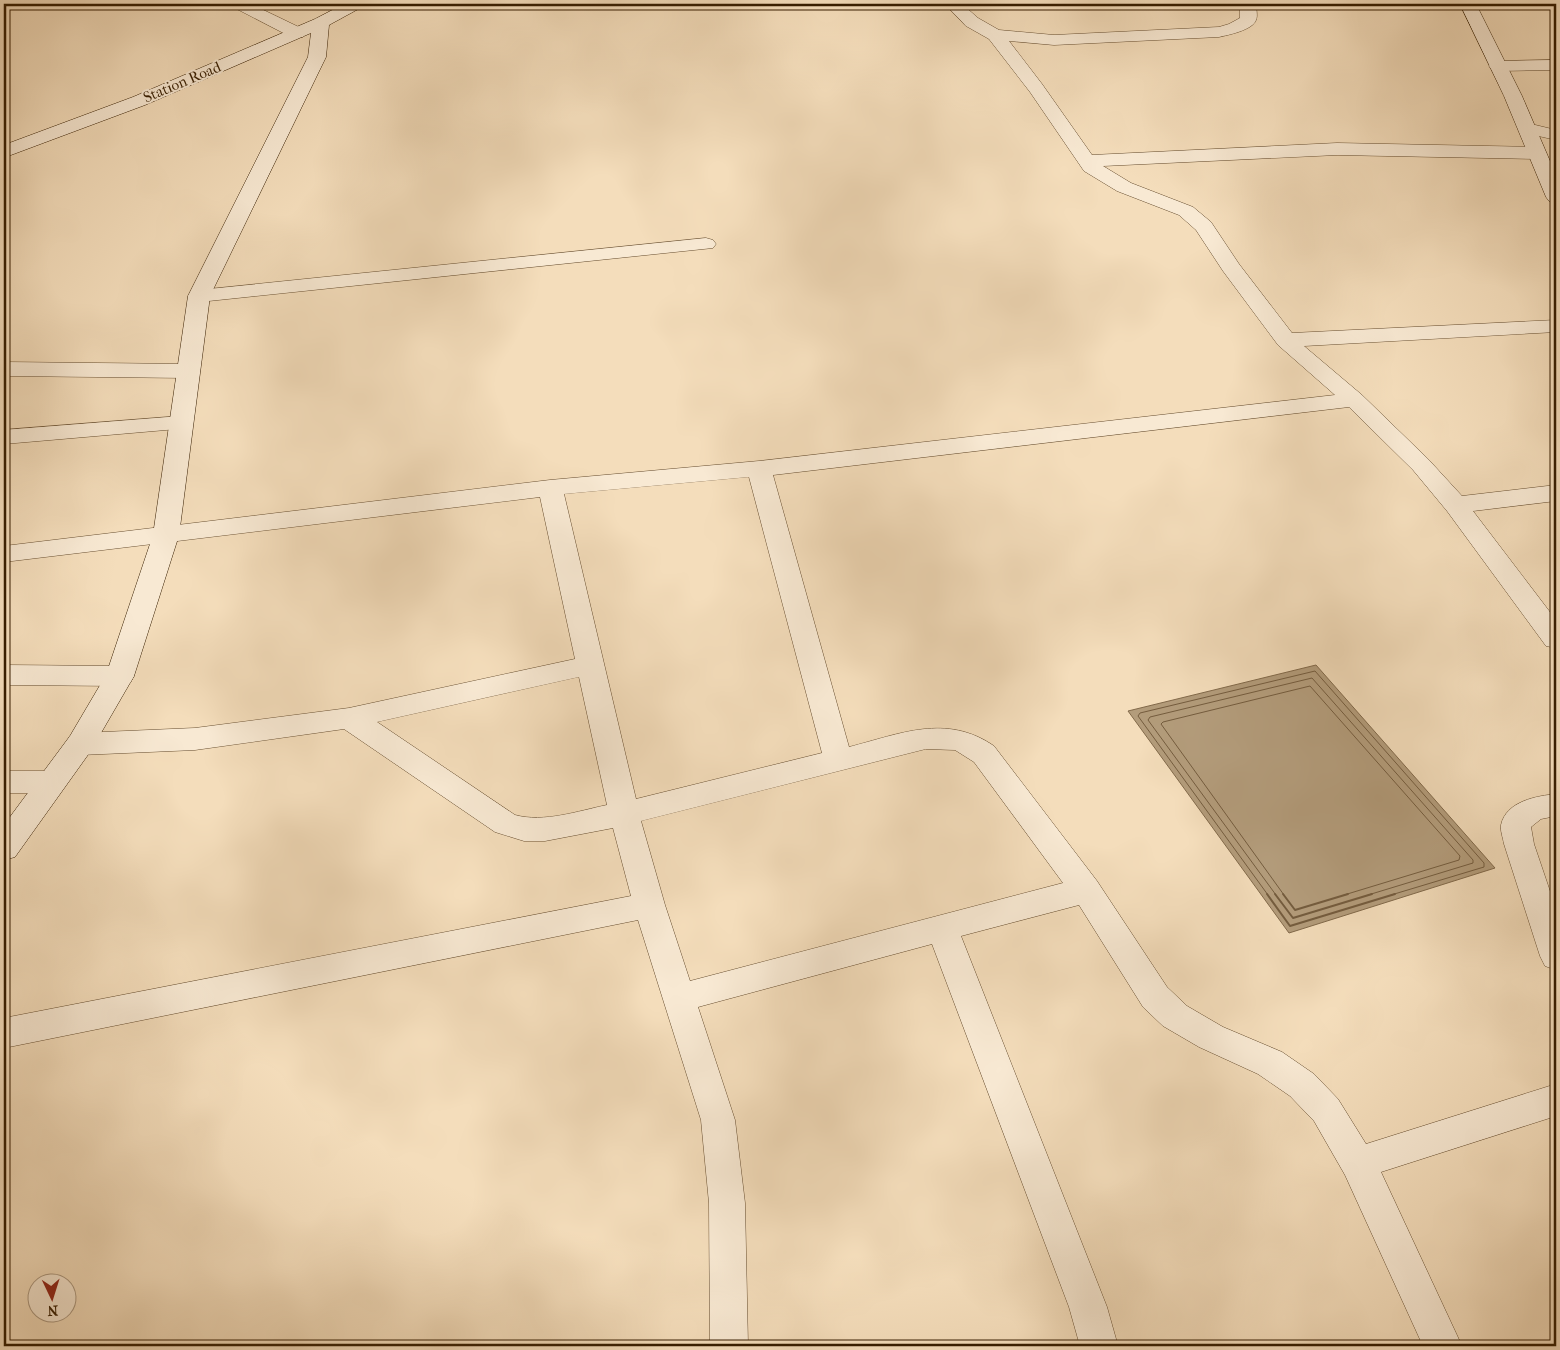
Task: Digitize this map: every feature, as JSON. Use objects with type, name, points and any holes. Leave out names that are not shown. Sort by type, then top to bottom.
[{"type":"street","points":[[239,4],[297,33]]},
{"type":"street","name":"Station Road","points":[[4,150],[139,101],[321,23],[356,4]]},
{"type":"street","points":[[953,4],[972,22],[995,35],[1036,88],[1091,167],[1124,187],[1186,211],[1204,226],[1230,267],[1286,340],[1312,365],[1354,400],[1421,465],[1456,505],[1556,639]]},
{"type":"street","points":[[995,35],[1054,40],[1219,32],[1236,28],[1248,20],[1248,4]]},
{"type":"street","points":[[1468,4],[1527,128],[1556,197]]},
{"type":"street","points":[[4,848],[80,744],[120,676],[166,535],[199,296],[317,57],[321,23]]},
{"type":"street","points":[[1498,66],[1556,65]]},
{"type":"street","points":[[1527,128],[1556,135]]},
{"type":"street","points":[[1087,161],[1337,149],[1538,153]]},
{"type":"street","points":[[199,296],[706,244]]},
{"type":"street","points":[[1286,340],[1556,326]]},
{"type":"street","points":[[4,369],[189,371]]},
{"type":"street","points":[[4,554],[550,488],[759,469],[1354,400]]},
{"type":"street","points":[[4,437],[181,423]]},
{"type":"street","points":[[759,469],[838,760]]},
{"type":"street","points":[[550,488],[624,814],[649,905],[718,1120],[727,1203],[729,1346]]},
{"type":"street","points":[[1456,505],[1556,494]]},
{"type":"street","points":[[80,744],[195,739],[349,718],[591,665]]},
{"type":"street","points":[[4,675],[120,676]]},
{"type":"street","points":[[349,718],[506,824],[524,829],[545,829],[624,814],[926,738],[950,738],[968,742],[984,754],[1086,890],[1155,997],[1175,1016],[1211,1037],[1270,1064],[1302,1085],[1326,1110],[1358,1164],[1443,1346]]},
{"type":"street","points":[[4,782],[52,782]]},
{"type":"street","points":[[1556,805],[1540,807],[1524,813],[1516,825],[1519,844],[1556,956]]},
{"type":"street","points":[[679,998],[1086,890]]},
{"type":"street","points":[[4,1033],[649,905]]},
{"type":"street","points":[[942,928],[1088,1306],[1099,1346]]},
{"type":"street","points":[[1358,1164],[1556,1100]]},
{"type":"water","points":[[1316,665],[1495,868],[1289,933],[1128,711]]}]
